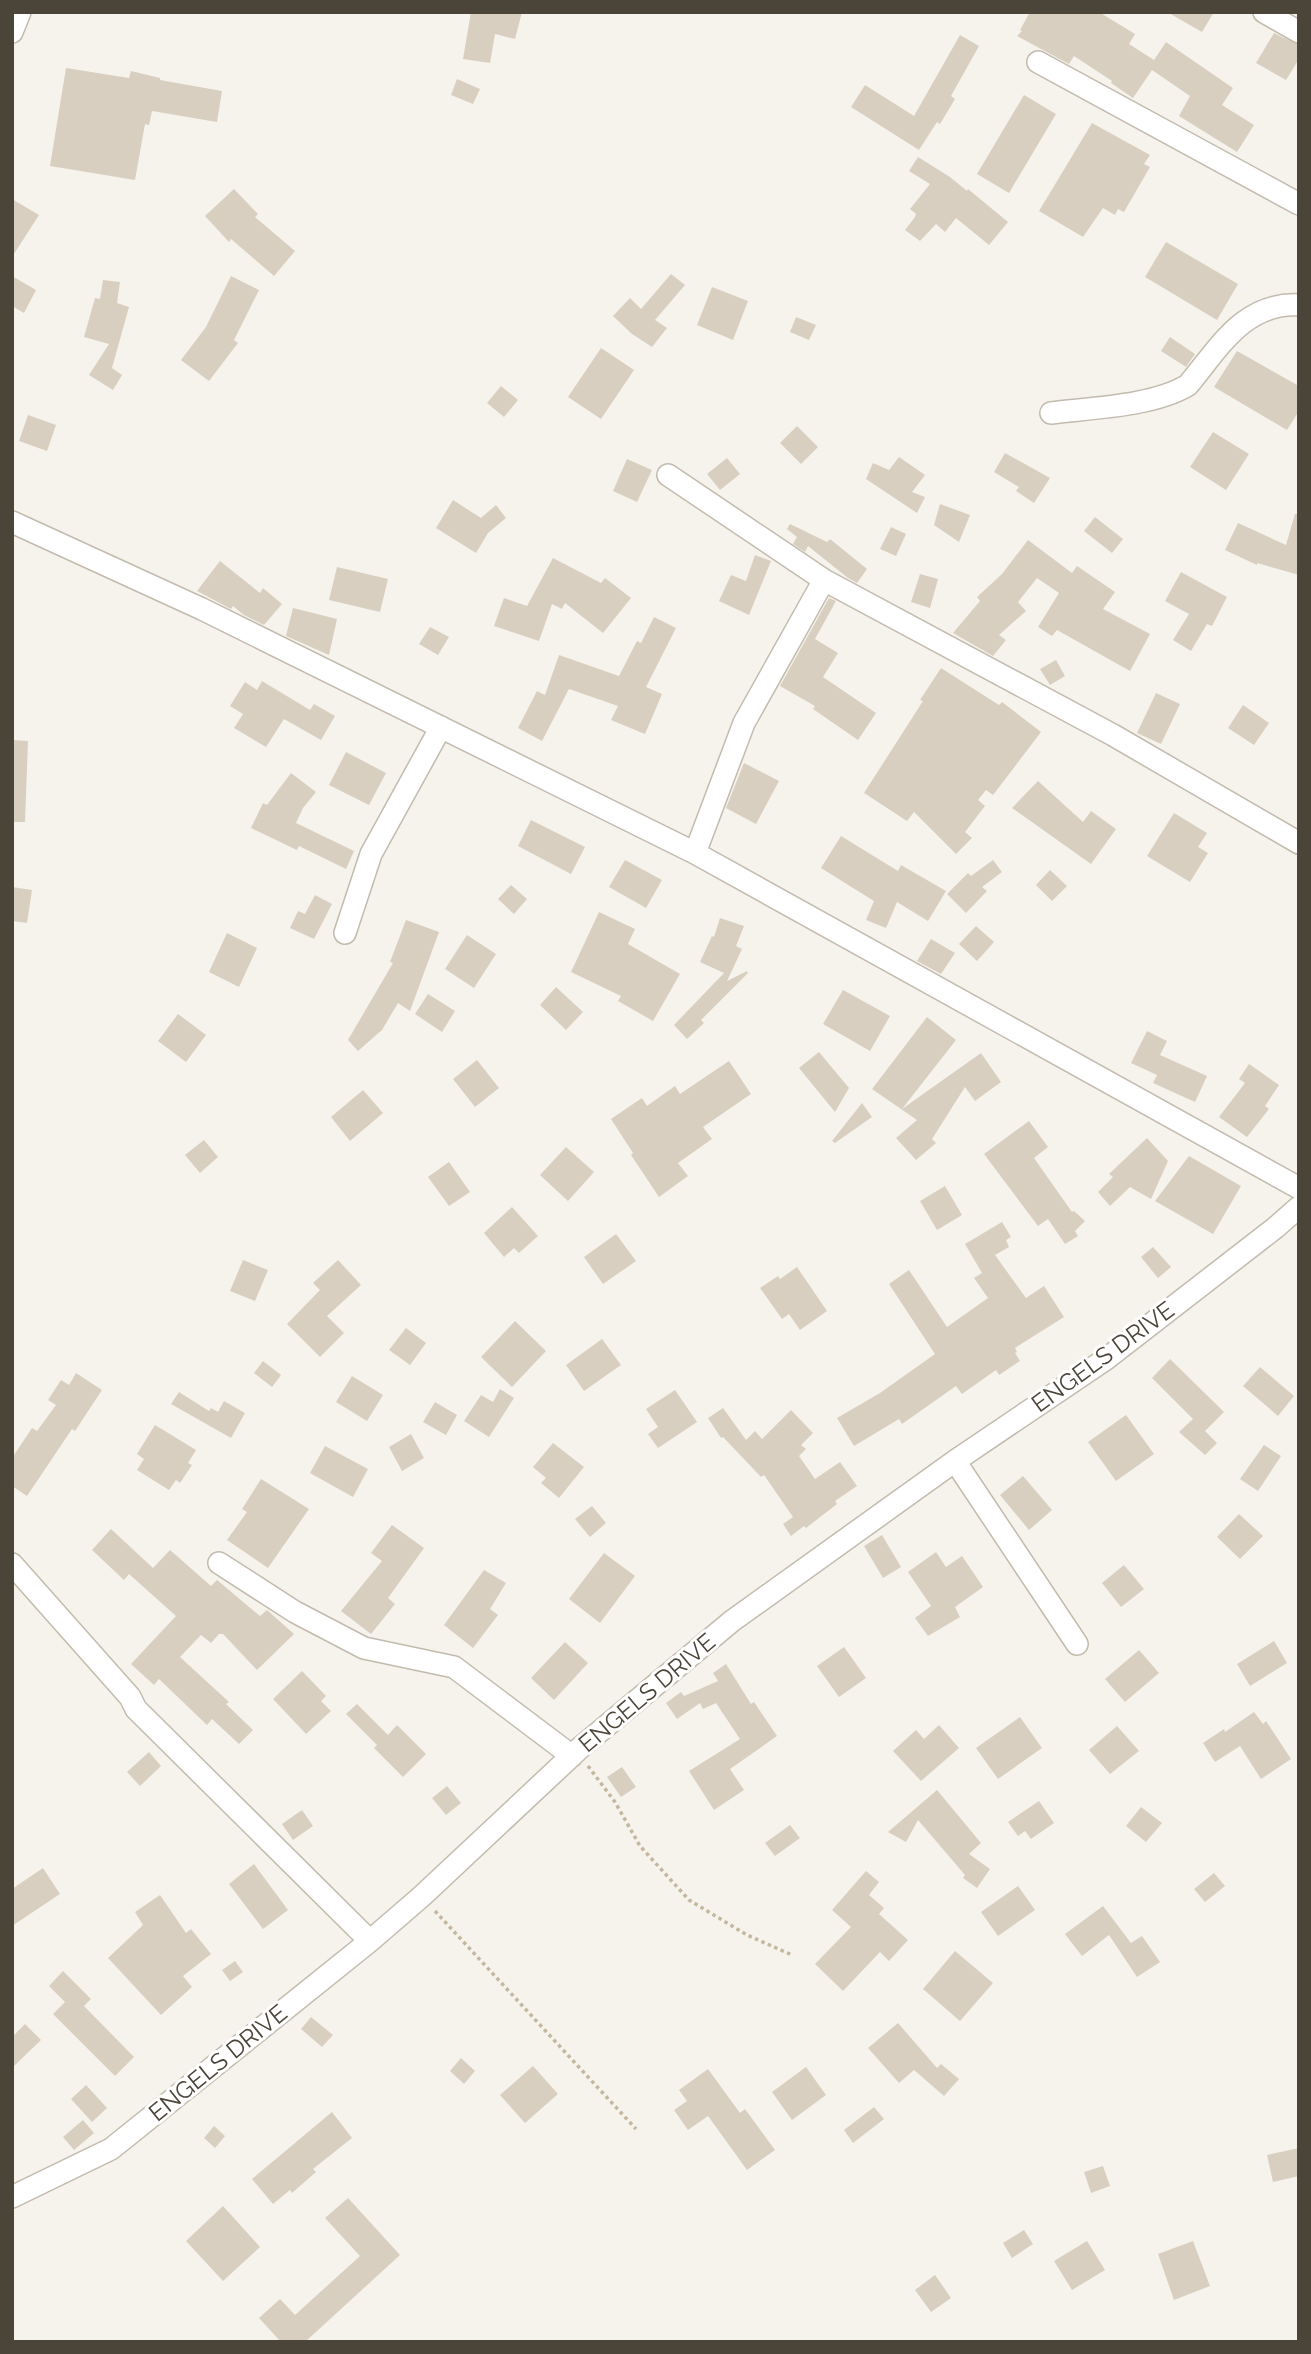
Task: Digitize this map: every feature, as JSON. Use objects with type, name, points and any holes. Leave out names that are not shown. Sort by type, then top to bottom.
[{"type":"street","points":[[12,32],[20,12]]},
{"type":"street","points":[[1264,12],[1299,32]]},
{"type":"street","points":[[1038,62],[1299,204]]},
{"type":"street","points":[[1051,413],[1107,408],[1176,393],[1188,386],[1241,322],[1265,308],[1299,304]]},
{"type":"street","points":[[668,475],[824,580],[1113,735],[1299,843]]},
{"type":"street","points":[[12,522],[202,609],[695,853],[1299,1188]]},
{"type":"street","points":[[695,853],[744,723],[824,580]]},
{"type":"street","points":[[345,933],[371,854],[441,727]]},
{"type":"street","name":"ENGELS DRIVE","points":[[12,2197],[111,2149],[370,1941],[576,1752],[732,1621],[955,1461],[1106,1359],[1299,1207]]},
{"type":"street","points":[[955,1461],[1077,1644]]},
{"type":"street","points":[[219,1563],[295,1612],[364,1648],[454,1667],[576,1752]]},
{"type":"street","points":[[12,1564],[130,1697],[136,1709],[370,1941]]},
{"type":"path","points":[[576,1752],[615,1802],[640,1846],[689,1900],[747,1935],[792,1955]]},
{"type":"path","points":[[422,1896],[636,2129]]},
{"type":"building","points":[[471,12],[522,12],[515,39],[495,34],[490,63],[463,59]]},
{"type":"building","points":[[1030,12],[1099,12],[1135,34],[1129,44],[1154,60],[1166,42],[1233,88],[1222,105],[1254,125],[1237,152],[1179,116],[1190,96],[1152,70],[1133,98],[1074,56],[1069,64],[1017,36]]},
{"type":"building","points":[[1167,12],[1214,12],[1202,32]]},
{"type":"building","points":[[1274,33],[1299,45],[1299,59],[1286,80],[1256,63]]},
{"type":"building","points":[[960,35],[979,46],[951,96],[955,99],[940,124],[937,122],[919,150],[851,107],[865,85],[914,116]]},
{"type":"building","points":[[66,68],[129,78],[131,71],[160,80],[222,91],[217,122],[152,111],[149,125],[145,124],[135,180],[50,166]]},
{"type":"building","points":[[457,79],[480,89],[473,104],[451,95]]},
{"type":"building","points":[[1024,95],[1056,114],[1009,193],[977,174]]},
{"type":"building","points":[[1092,123],[1150,155],[1144,164],[1150,167],[1124,212],[1118,209],[1115,215],[1103,208],[1083,237],[1039,211]]},
{"type":"building","points":[[918,157],[967,191],[968,189],[1008,222],[989,245],[956,218],[945,232],[936,224],[920,241],[905,230],[916,214],[910,209],[930,184],[909,171]]},
{"type":"building","points":[[234,189],[258,214],[255,217],[295,251],[274,276],[231,239],[229,242],[205,216]]},
{"type":"building","points":[[12,199],[39,215],[12,257]]},
{"type":"building","points":[[1166,242],[1238,284],[1217,320],[1145,277]]},
{"type":"building","points":[[671,274],[685,285],[655,320],[667,328],[652,347],[632,334],[613,316],[630,298],[641,309]]},
{"type":"building","points":[[12,276],[36,290],[24,313],[12,306]]},
{"type":"building","points":[[231,276],[259,290],[234,340],[238,343],[209,381],[181,360],[206,327]]},
{"type":"building","points":[[103,280],[120,282],[117,303],[129,307],[112,368],[122,375],[113,390],[89,375],[109,344],[84,337],[95,298],[100,299]]},
{"type":"building","points":[[712,287],[748,301],[733,340],[697,325]]},
{"type":"building","points":[[796,317],[816,325],[809,340],[790,332]]},
{"type":"building","points":[[1170,337],[1195,354],[1186,367],[1161,351]]},
{"type":"building","points":[[601,348],[634,370],[601,419],[568,397]]},
{"type":"building","points":[[1237,351],[1299,386],[1299,411],[1287,430],[1214,387]]},
{"type":"building","points":[[501,386],[518,400],[504,417],[487,403]]},
{"type":"building","points":[[28,415],[56,425],[47,451],[19,441]]},
{"type":"building","points":[[797,426],[818,447],[801,464],[780,443]]},
{"type":"building","points":[[1213,432],[1249,454],[1226,490],[1190,467]]},
{"type":"building","points":[[1005,453],[1050,478],[1034,503],[1016,491],[1019,487],[994,472]]},
{"type":"building","points":[[899,457],[925,475],[912,492],[925,497],[917,513],[866,479],[873,463],[889,470]]},
{"type":"building","points":[[727,458],[740,474],[720,490],[707,474]]},
{"type":"building","points":[[627,459],[652,470],[637,502],[613,491]]},
{"type":"building","points":[[453,500],[481,518],[496,505],[506,518],[488,533],[476,553],[436,528]]},
{"type":"building","points":[[940,504],[970,515],[959,542],[934,525]]},
{"type":"building","points":[[1295,514],[1299,514],[1299,575],[1257,565],[1225,550],[1238,523],[1286,545]]},
{"type":"building","points":[[1095,517],[1123,539],[1112,553],[1084,531]]},
{"type":"building","points":[[790,524],[827,542],[830,539],[867,569],[857,583],[808,546],[805,552],[793,544],[797,537],[787,529]]},
{"type":"building","points":[[891,527],[906,534],[896,556],[880,549]]},
{"type":"building","points":[[1028,540],[1072,573],[1077,566],[1115,592],[1103,609],[1150,634],[1130,671],[1057,630],[1052,636],[1038,627],[1059,593],[1037,578],[1018,602],[1026,611],[999,635],[1006,640],[993,656],[953,633],[980,601],[977,597],[1002,574]]},
{"type":"building","points":[[755,555],[771,561],[749,615],[719,601],[731,575],[746,581]]},
{"type":"building","points":[[553,558],[601,583],[605,578],[631,598],[603,633],[565,603],[562,609],[552,604],[539,641],[494,626],[504,598],[527,606]]},
{"type":"building","points":[[220,561],[260,593],[263,588],[282,604],[264,625],[233,606],[231,609],[197,591]]},
{"type":"building","points":[[337,567],[388,579],[380,612],[329,600]]},
{"type":"building","points":[[1181,572],[1227,597],[1212,626],[1207,624],[1191,651],[1173,640],[1189,614],[1165,601]]},
{"type":"building","points":[[920,574],[938,579],[930,608],[911,602]]},
{"type":"building","points":[[829,598],[836,601],[815,639],[838,653],[823,677],[876,713],[858,740],[813,709],[815,706],[780,686]]},
{"type":"building","points":[[293,608],[337,619],[329,655],[286,636]]},
{"type":"building","points":[[654,617],[676,628],[646,687],[662,694],[645,734],[611,720],[618,706],[569,689],[542,741],[518,728],[537,691],[545,695],[559,655],[619,676],[637,641],[641,643]]},
{"type":"building","points":[[430,627],[449,637],[438,655],[419,644]]},
{"type":"building","points":[[1056,660],[1065,676],[1050,685],[1040,669]]},
{"type":"building","points":[[941,668],[999,705],[1002,702],[1041,732],[993,795],[986,790],[978,800],[985,806],[965,832],[972,838],[956,854],[914,812],[907,821],[864,793]]},
{"type":"building","points":[[262,681],[310,710],[314,704],[335,716],[321,740],[284,719],[266,747],[234,728],[243,714],[230,706],[245,682],[257,690]]},
{"type":"building","points":[[1156,693],[1180,704],[1161,744],[1137,733]]},
{"type":"building","points":[[1243,705],[1269,723],[1254,745],[1228,728]]},
{"type":"building","points":[[12,740],[28,741],[25,822],[12,822]]},
{"type":"building","points":[[346,752],[386,773],[369,805],[329,785]]},
{"type":"building","points":[[744,763],[779,781],[756,824],[726,808]]},
{"type":"building","points":[[291,773],[316,792],[303,808],[296,823],[354,851],[346,869],[299,846],[297,850],[251,828],[263,803],[267,805]]},
{"type":"building","points":[[1038,781],[1083,822],[1091,811],[1116,829],[1091,864],[1012,808]]},
{"type":"building","points":[[1174,813],[1207,833],[1198,847],[1208,853],[1190,882],[1147,856]]},
{"type":"building","points":[[531,820],[585,847],[571,874],[518,846]]},
{"type":"building","points":[[841,836],[898,871],[901,865],[946,891],[928,921],[897,902],[886,928],[866,920],[874,901],[821,868]]},
{"type":"building","points":[[625,860],[662,880],[646,908],[609,887]]},
{"type":"building","points":[[993,860],[1002,872],[982,887],[987,891],[966,913],[947,894],[968,873],[971,876]]},
{"type":"building","points":[[1050,870],[1067,886],[1052,901],[1036,885]]},
{"type":"building","points":[[511,885],[527,899],[514,914],[498,899]]},
{"type":"building","points":[[12,887],[32,890],[27,923],[12,921]]},
{"type":"building","points":[[315,895],[332,904],[314,939],[290,928],[298,911],[305,914]]},
{"type":"building","points":[[599,912],[635,929],[628,944],[680,974],[653,1021],[618,1001],[621,996],[571,972]]},
{"type":"building","points":[[720,918],[744,926],[736,946],[742,949],[727,981],[747,971],[748,973],[701,1020],[704,1023],[687,1039],[674,1025],[724,973],[700,962],[712,936],[714,937]]},
{"type":"building","points":[[406,920],[439,932],[410,1011],[398,1003],[382,1030],[358,1051],[348,1040],[393,963],[390,962]]},
{"type":"building","points":[[976,926],[994,942],[977,961],[959,944]]},
{"type":"building","points":[[227,933],[257,948],[239,987],[209,972]]},
{"type":"building","points":[[467,935],[496,954],[474,988],[445,969]]},
{"type":"building","points":[[931,939],[955,953],[941,974],[917,961]]},
{"type":"building","points":[[556,987],[583,1012],[566,1030],[540,1005]]},
{"type":"building","points":[[843,990],[890,1016],[870,1051],[823,1024]]},
{"type":"building","points":[[428,994],[455,1011],[442,1032],[415,1014]]},
{"type":"building","points":[[178,1014],[206,1035],[186,1062],[158,1041]]},
{"type":"building","points":[[927,1017],[956,1040],[902,1109],[981,1053],[1001,1082],[975,1101],[965,1087],[932,1139],[936,1143],[916,1160],[896,1138],[917,1120],[872,1089]]},
{"type":"building","points":[[1147,1031],[1167,1041],[1160,1055],[1207,1076],[1195,1102],[1153,1083],[1157,1075],[1131,1063]]},
{"type":"building","points":[[819,1052],[849,1088],[835,1112],[799,1068]]},
{"type":"building","points":[[477,1060],[499,1088],[475,1107],[453,1079]]},
{"type":"building","points":[[729,1061],[751,1094],[703,1127],[712,1139],[678,1163],[688,1176],[659,1197],[611,1119],[642,1098],[647,1106],[675,1086],[680,1094]]},
{"type":"building","points":[[1249,1064],[1279,1085],[1265,1106],[1269,1109],[1247,1137],[1219,1117],[1245,1083],[1239,1079]]},
{"type":"building","points":[[363,1090],[383,1113],[350,1141],[331,1117]]},
{"type":"building","points":[[862,1103],[872,1117],[835,1143],[832,1141]]},
{"type":"building","points":[[1029,1121],[1048,1147],[1034,1158],[1072,1212],[1085,1221],[1075,1231],[1078,1236],[1065,1244],[1048,1219],[1038,1226],[984,1154]]},
{"type":"building","points":[[1147,1138],[1168,1161],[1151,1199],[1130,1187],[1110,1206],[1098,1192],[1113,1177],[1109,1174]]},
{"type":"building","points":[[204,1140],[218,1157],[200,1173],[185,1155]]},
{"type":"building","points":[[566,1147],[594,1172],[568,1201],[540,1175]]},
{"type":"building","points":[[1189,1156],[1241,1186],[1213,1234],[1155,1201]]},
{"type":"building","points":[[449,1162],[470,1192],[449,1206],[428,1177]]},
{"type":"building","points":[[945,1186],[962,1215],[937,1230],[920,1201]]},
{"type":"building","points":[[512,1207],[538,1236],[519,1253],[514,1248],[504,1257],[484,1233]]},
{"type":"building","points":[[1002,1222],[1011,1237],[1006,1240],[1009,1247],[995,1255],[1026,1298],[1044,1286],[1064,1317],[1015,1348],[1020,1361],[999,1375],[996,1370],[962,1394],[956,1386],[902,1424],[899,1419],[854,1446],[837,1418],[880,1393],[935,1354],[889,1284],[909,1270],[947,1327],[988,1298],[974,1278],[982,1273],[965,1244]]},
{"type":"building","points":[[616,1234],[636,1261],[603,1284],[584,1257]]},
{"type":"building","points":[[1153,1247],[1171,1267],[1158,1278],[1141,1257]]},
{"type":"building","points":[[243,1260],[268,1270],[255,1301],[230,1291]]},
{"type":"building","points":[[338,1260],[361,1285],[327,1316],[344,1333],[320,1357],[287,1324],[320,1290],[313,1283]]},
{"type":"building","points":[[797,1267],[827,1311],[800,1330],[789,1314],[782,1319],[760,1288]]},
{"type":"building","points":[[515,1321],[546,1351],[512,1387],[481,1357]]},
{"type":"building","points":[[406,1328],[426,1343],[410,1365],[389,1350]]},
{"type":"building","points":[[602,1339],[621,1365],[584,1391],[566,1365]]},
{"type":"building","points":[[1170,1359],[1224,1412],[1205,1431],[1217,1443],[1205,1455],[1179,1432],[1193,1419],[1152,1378]]},
{"type":"building","points":[[263,1361],[281,1375],[272,1387],[254,1373]]},
{"type":"building","points":[[1260,1367],[1294,1396],[1278,1416],[1243,1386]]},
{"type":"building","points":[[76,1373],[102,1390],[27,1496],[12,1486],[12,1458],[32,1428],[37,1431],[56,1405],[48,1400],[61,1380],[69,1385]]},
{"type":"building","points":[[352,1376],[383,1395],[367,1421],[336,1402]]},
{"type":"building","points":[[500,1389],[514,1398],[489,1437],[464,1421],[481,1395],[493,1402]]},
{"type":"building","points":[[675,1390],[697,1422],[658,1448],[648,1434],[658,1427],[646,1409]]},
{"type":"building","points":[[179,1392],[209,1411],[211,1408],[218,1412],[224,1401],[245,1413],[231,1438],[171,1404]]},
{"type":"building","points":[[435,1402],[457,1415],[446,1435],[423,1422]]},
{"type":"building","points":[[723,1408],[746,1440],[755,1431],[762,1439],[791,1410],[813,1433],[801,1445],[806,1449],[799,1456],[815,1479],[840,1462],[857,1486],[835,1501],[837,1504],[806,1528],[804,1526],[791,1536],[783,1524],[793,1517],[764,1475],[761,1477],[723,1437],[721,1438],[708,1418]]},
{"type":"building","points":[[1126,1415],[1154,1454],[1116,1481],[1088,1442]]},
{"type":"building","points":[[155,1425],[196,1450],[188,1463],[192,1465],[180,1483],[176,1480],[169,1490],[137,1470],[144,1459],[137,1454]]},
{"type":"building","points":[[411,1434],[424,1458],[402,1471],[389,1447]]},
{"type":"building","points":[[553,1443],[584,1467],[559,1498],[541,1483],[546,1478],[533,1467]]},
{"type":"building","points":[[1264,1445],[1281,1456],[1258,1491],[1240,1479]]},
{"type":"building","points":[[325,1446],[368,1469],[353,1497],[310,1473]]},
{"type":"building","points":[[1023,1476],[1052,1510],[1029,1530],[1000,1495]]},
{"type":"building","points":[[261,1479],[309,1509],[268,1568],[227,1540],[247,1512],[242,1509]]},
{"type":"building","points":[[592,1506],[606,1523],[590,1537],[575,1519]]},
{"type":"building","points":[[1239,1514],[1263,1536],[1240,1559],[1217,1537]]},
{"type":"building","points":[[392,1525],[424,1548],[388,1598],[395,1604],[371,1634],[341,1611],[382,1561],[371,1553]]},
{"type":"building","points":[[111,1529],[153,1568],[170,1550],[211,1586],[217,1580],[260,1616],[267,1610],[294,1634],[257,1670],[223,1634],[219,1634],[211,1643],[201,1635],[180,1657],[229,1702],[226,1704],[253,1730],[239,1744],[212,1719],[207,1725],[159,1679],[154,1685],[131,1664],[176,1616],[129,1574],[124,1580],[92,1550]]},
{"type":"building","points":[[882,1535],[901,1567],[883,1578],[864,1546]]},
{"type":"building","points":[[936,1552],[946,1567],[962,1556],[983,1587],[955,1607],[960,1617],[928,1636],[915,1618],[931,1606],[908,1572]]},
{"type":"building","points":[[604,1553],[635,1576],[600,1623],[569,1599]]},
{"type":"building","points":[[1124,1565],[1144,1589],[1121,1607],[1102,1583]]},
{"type":"building","points":[[484,1570],[506,1583],[490,1609],[498,1615],[473,1648],[444,1625]]},
{"type":"building","points":[[1274,1641],[1287,1663],[1250,1686],[1237,1664]]},
{"type":"building","points":[[565,1642],[588,1663],[554,1700],[531,1678]]},
{"type":"building","points":[[844,1647],[866,1678],[839,1697],[817,1666]]},
{"type":"building","points":[[1139,1650],[1159,1673],[1125,1702],[1105,1679]]},
{"type":"building","points":[[726,1664],[751,1704],[754,1702],[777,1736],[730,1769],[744,1790],[714,1810],[689,1771],[740,1739],[716,1703],[703,1709],[700,1703],[677,1719],[666,1703],[681,1692],[684,1696],[718,1681],[713,1673]]},
{"type":"building","points":[[302,1671],[326,1696],[321,1701],[331,1711],[306,1734],[273,1699]]},
{"type":"building","points":[[357,1704],[388,1735],[397,1725],[426,1754],[403,1777],[374,1748],[377,1745],[346,1714]]},
{"type":"building","points":[[1254,1712],[1263,1724],[1266,1721],[1291,1759],[1261,1779],[1240,1746],[1215,1762],[1203,1743]]},
{"type":"building","points":[[1020,1717],[1042,1748],[998,1779],[976,1748]]},
{"type":"building","points":[[939,1725],[959,1748],[921,1781],[893,1751],[916,1730],[924,1739]]},
{"type":"building","points":[[1117,1726],[1139,1751],[1110,1774],[1089,1750]]},
{"type":"building","points":[[149,1752],[161,1766],[140,1786],[127,1772]]},
{"type":"building","points":[[622,1767],[636,1787],[621,1797],[607,1777]]},
{"type":"building","points":[[447,1786],[461,1803],[446,1815],[432,1798]]},
{"type":"building","points":[[937,1790],[981,1843],[969,1854],[990,1869],[977,1888],[963,1878],[965,1875],[918,1820],[906,1842],[888,1832]]},
{"type":"building","points":[[1039,1801],[1054,1823],[1031,1839],[1025,1831],[1018,1836],[1008,1822]]},
{"type":"building","points":[[1141,1807],[1162,1823],[1146,1842],[1126,1826]]},
{"type":"building","points":[[302,1810],[313,1826],[293,1840],[282,1824]]},
{"type":"building","points":[[790,1825],[800,1838],[775,1856],[765,1843]]},
{"type":"building","points":[[254,1864],[288,1910],[263,1929],[229,1884]]},
{"type":"building","points":[[43,1868],[60,1894],[12,1926],[12,1889]]},
{"type":"building","points":[[866,1871],[879,1882],[869,1895],[884,1908],[879,1914],[908,1940],[889,1961],[880,1952],[843,1991],[815,1964],[851,1927],[832,1910]]},
{"type":"building","points":[[1214,1873],[1225,1886],[1205,1902],[1194,1889]]},
{"type":"building","points":[[1018,1886],[1035,1910],[998,1936],[981,1912]]},
{"type":"building","points":[[160,1895],[186,1933],[191,1929],[211,1954],[183,1976],[192,1987],[161,2015],[108,1958],[143,1925],[135,1912]]},
{"type":"building","points":[[1103,1906],[1131,1943],[1142,1936],[1160,1962],[1137,1977],[1109,1935],[1082,1956],[1065,1934]]},
{"type":"building","points":[[955,1951],[993,1983],[960,2021],[923,1989]]},
{"type":"building","points":[[235,1961],[243,1972],[230,1981],[222,1970]]},
{"type":"building","points":[[63,1971],[91,1999],[84,2006],[134,2057],[115,2076],[53,2014],[65,2002],[49,1986]]},
{"type":"building","points":[[311,2017],[333,2035],[322,2047],[301,2029]]},
{"type":"building","points":[[898,2023],[937,2068],[941,2064],[959,2079],[944,2096],[914,2070],[899,2083],[868,2048]]},
{"type":"building","points":[[25,2024],[41,2040],[12,2068],[12,2037]]},
{"type":"building","points":[[461,2058],[475,2071],[464,2084],[450,2071]]},
{"type":"building","points":[[533,2066],[558,2094],[525,2123],[500,2095]]},
{"type":"building","points":[[806,2067],[826,2095],[792,2120],[772,2092]]},
{"type":"building","points":[[708,2069],[740,2113],[745,2109],[775,2150],[747,2170],[708,2116],[688,2130],[674,2110],[687,2101],[679,2090]]},
{"type":"building","points":[[86,2085],[107,2108],[92,2122],[71,2099]]},
{"type":"building","points":[[874,2107],[884,2119],[853,2143],[844,2130]]},
{"type":"building","points":[[332,2112],[352,2138],[313,2169],[316,2172],[292,2193],[290,2190],[273,2204],[252,2179]]},
{"type":"building","points":[[83,2120],[94,2133],[74,2150],[63,2137]]},
{"type":"building","points":[[214,2126],[225,2136],[215,2148],[204,2138]]},
{"type":"building","points":[[1299,2148],[1299,2176],[1273,2182],[1267,2155]]},
{"type":"building","points":[[1103,2166],[1110,2186],[1091,2193],[1084,2172]]},
{"type":"building","points":[[348,2198],[400,2255],[305,2342],[281,2342],[259,2318],[280,2299],[295,2315],[360,2256],[325,2218]]},
{"type":"building","points":[[223,2206],[260,2247],[223,2281],[186,2241]]},
{"type":"building","points":[[1024,2230],[1033,2244],[1012,2258],[1003,2243]]},
{"type":"building","points":[[1087,2241],[1105,2270],[1072,2290],[1054,2261]]},
{"type":"building","points":[[1193,2241],[1210,2286],[1174,2300],[1158,2254]]},
{"type":"building","points":[[935,2275],[951,2298],[931,2312],[915,2290]]}]
